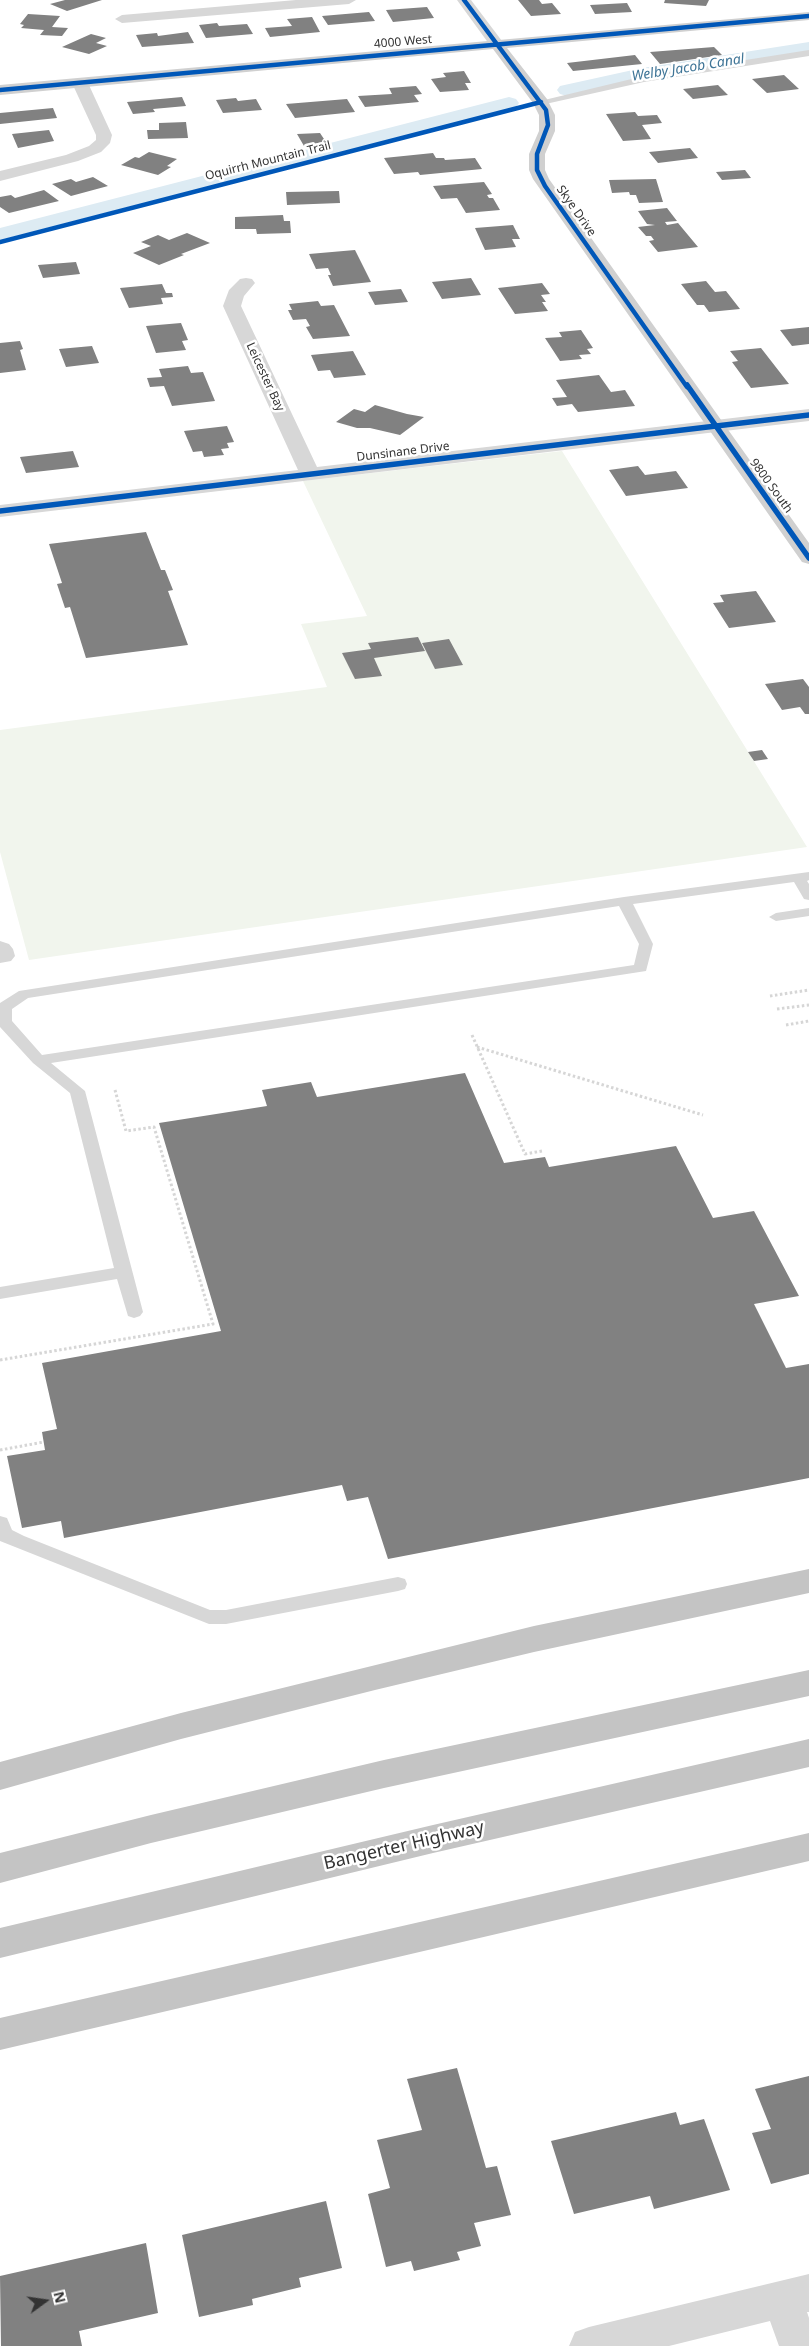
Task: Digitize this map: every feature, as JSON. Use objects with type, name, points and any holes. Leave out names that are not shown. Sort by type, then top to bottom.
[{"type":"highway","points":[[0,1776],[181,1726],[375,1677],[534,1640],[809,1581]]},
{"type":"highway","points":[[0,1868],[384,1774],[809,1683]]},
{"type":"highway","name":"Bangerter Highway","points":[[0,1943],[433,1839],[809,1753]]},
{"type":"highway","points":[[0,2034],[809,1847]]},
{"type":"main road","name":"4000 West","points":[[0,90],[809,16]]},
{"type":"main road","name":"Skye Drive","points":[[497,45],[541,102],[548,119],[547,131],[537,154],[537,170],[541,179],[714,426]]},
{"type":"main road","name":"9800 South","points":[[714,426],[809,558]]},
{"type":"street","points":[[122,19],[349,0]]},
{"type":"street","name":"Skye Drive","points":[[464,0],[497,45]]},
{"type":"street","points":[[0,176],[72,158],[95,149],[100,145],[104,140],[104,135],[80,83]]},
{"type":"street","name":"Leicester Bay","points":[[246,283],[234,294],[232,306],[310,474]]},
{"type":"street","name":"Dunsinane Drive","points":[[0,511],[809,415]]},
{"type":"street","points":[[589,2346],[795,2296],[799,2346]]},
{"type":"lane","points":[[541,102],[644,79],[809,53]]},
{"type":"lane","points":[[134,1312],[77,1091],[38,1060],[4,1022],[4,1007],[24,994],[624,901],[804,877],[809,896]]},
{"type":"lane","points":[[38,1060],[641,968],[646,944],[624,901]]},
{"type":"lane","points":[[776,917],[809,912]]},
{"type":"lane","points":[[0,1293],[124,1272]]},
{"type":"lane","points":[[0,1523],[5,1535],[17,1541],[209,1617],[226,1617],[398,1584]]},
{"type":"path","points":[[770,996],[809,990]]},
{"type":"path","points":[[777,1009],[809,1005]]},
{"type":"path","points":[[786,1025],[809,1021]]},
{"type":"path","points":[[472,1034],[525,1154],[542,1151]]},
{"type":"path","points":[[477,1046],[703,1115]]},
{"type":"path","points":[[0,1450],[44,1442]]},
{"type":"shaded area","points":[[562,451],[807,847],[29,960],[0,852],[0,730],[327,687],[301,624],[367,616],[303,481]]},
{"type":"building","points":[[65,0],[102,0],[67,11],[50,4]]},
{"type":"building","points":[[518,0],[539,0],[542,4],[552,3],[561,14],[531,16]]},
{"type":"building","points":[[665,0],[709,0],[706,6],[664,3]]},
{"type":"building","points":[[627,3],[632,12],[595,14],[590,5]]},
{"type":"building","points":[[427,7],[434,18],[393,22],[386,10]]},
{"type":"building","points":[[369,12],[375,21],[328,25],[322,16]]},
{"type":"building","points":[[28,14],[60,16],[52,27],[68,28],[62,36],[40,35],[44,30],[21,28],[24,25],[20,24]]},
{"type":"building","points":[[312,17],[320,32],[270,37],[265,28],[292,26],[287,19]]},
{"type":"building","points":[[217,23],[219,26],[247,24],[253,34],[206,38],[199,25]]},
{"type":"building","points":[[188,32],[194,43],[142,47],[136,35],[157,33],[158,36]]},
{"type":"building","points":[[91,34],[106,38],[96,43],[107,46],[89,54],[62,47]]},
{"type":"building","points":[[714,47],[722,55],[660,64],[650,52]]},
{"type":"building","points":[[635,55],[642,64],[573,71],[567,63]]},
{"type":"building","points":[[464,71],[471,83],[465,83],[469,90],[440,92],[431,79],[446,77],[443,73]]},
{"type":"building","points":[[784,75],[799,89],[767,93],[752,79]]},
{"type":"building","points":[[718,85],[728,95],[693,99],[683,89]]},
{"type":"building","points":[[416,86],[422,94],[414,95],[419,102],[365,107],[358,96],[392,94],[389,88]]},
{"type":"building","points":[[182,97],[186,106],[153,109],[155,112],[133,114],[127,102]]},
{"type":"building","points":[[236,98],[238,101],[256,99],[262,110],[223,113],[216,100]]},
{"type":"building","points":[[347,99],[355,112],[295,118],[286,104]]},
{"type":"building","points":[[53,108],[57,118],[0,124],[0,113]]},
{"type":"building","points":[[635,112],[638,116],[657,115],[662,123],[642,125],[651,139],[623,141],[606,114]]},
{"type":"building","points":[[186,122],[188,138],[148,139],[147,130],[159,130],[159,123]]},
{"type":"building","points":[[49,130],[54,141],[18,148],[12,134]]},
{"type":"building","points":[[320,133],[326,142],[304,146],[297,134]]},
{"type":"building","points":[[690,148],[698,158],[658,163],[649,152]]},
{"type":"building","points":[[149,152],[177,159],[167,166],[171,167],[158,175],[121,165],[135,157],[139,158]]},
{"type":"building","points":[[433,153],[436,158],[444,158],[445,160],[475,158],[482,169],[420,175],[418,172],[394,174],[384,158]]},
{"type":"building","points":[[745,170],[751,178],[722,180],[716,172]]},
{"type":"building","points":[[93,177],[108,186],[71,196],[52,184],[71,179],[76,182]]},
{"type":"building","points":[[656,179],[663,202],[639,203],[636,195],[630,195],[629,192],[612,193],[609,180]]},
{"type":"building","points":[[484,182],[492,194],[487,195],[489,198],[493,198],[500,210],[466,213],[457,198],[441,199],[433,186]]},
{"type":"building","points":[[44,190],[59,201],[9,213],[0,207],[0,197],[11,195],[15,198]]},
{"type":"building","points":[[339,191],[340,203],[287,205],[286,192]]},
{"type":"building","points":[[667,208],[677,221],[665,222],[667,225],[678,223],[698,247],[658,252],[649,241],[654,240],[651,236],[646,236],[638,227],[655,225],[647,224],[638,211]]},
{"type":"building","points":[[283,215],[284,221],[290,221],[291,233],[257,234],[256,229],[235,229],[235,217]]},
{"type":"building","points":[[513,225],[520,239],[512,239],[516,247],[485,250],[475,228]]},
{"type":"building","points":[[187,233],[210,243],[159,265],[133,253],[151,246],[141,242],[158,235],[169,240]]},
{"type":"building","points":[[355,250],[371,282],[333,286],[328,275],[331,275],[328,268],[316,269],[309,254]]},
{"type":"building","points":[[76,262],[80,274],[43,278],[38,265]]},
{"type":"building","points":[[471,278],[481,295],[442,299],[432,282]]},
{"type":"building","points":[[706,281],[715,292],[726,291],[740,309],[709,312],[704,305],[697,305],[681,284]]},
{"type":"building","points":[[542,283],[550,294],[541,295],[546,302],[542,302],[548,311],[515,314],[498,288]]},
{"type":"building","points":[[162,284],[166,293],[172,293],[173,297],[161,298],[163,304],[129,308],[120,288]]},
{"type":"building","points":[[401,289],[408,302],[375,305],[368,292]]},
{"type":"building","points":[[318,301],[321,306],[334,305],[350,336],[313,339],[306,327],[310,326],[306,319],[293,320],[288,310],[292,310],[289,304]]},
{"type":"building","points":[[181,323],[188,340],[182,341],[186,350],[156,353],[146,326]]},
{"type":"building","points":[[809,327],[809,344],[792,346],[780,330]]},
{"type":"building","points":[[581,330],[593,348],[587,349],[591,354],[579,355],[582,359],[560,361],[545,338],[562,337],[559,332]]},
{"type":"building","points":[[20,341],[23,349],[20,350],[26,370],[0,373],[0,343]]},
{"type":"building","points":[[92,346],[99,363],[66,367],[59,349]]},
{"type":"building","points":[[761,348],[789,384],[751,388],[732,362],[738,361],[730,351]]},
{"type":"building","points":[[353,351],[366,375],[334,378],[330,370],[318,371],[311,355]]},
{"type":"building","points":[[188,366],[191,373],[203,372],[215,401],[172,406],[164,386],[150,387],[147,378],[162,377],[159,369]]},
{"type":"building","points":[[599,375],[611,392],[625,390],[635,406],[578,412],[572,404],[557,406],[552,398],[567,397],[556,380]]},
{"type":"building","points":[[375,405],[424,417],[400,435],[370,428],[357,428],[336,422],[354,409],[365,412]]},
{"type":"building","points":[[227,426],[234,442],[227,443],[229,448],[221,449],[224,455],[204,457],[202,451],[193,452],[184,431]]},
{"type":"building","points":[[73,451],[79,467],[26,473],[20,457]]},
{"type":"building","points":[[638,466],[645,475],[676,471],[688,488],[626,496],[609,470]]},
{"type":"building","points":[[146,532],[161,570],[165,570],[173,590],[168,591],[188,645],[86,658],[70,607],[65,608],[57,584],[62,583],[49,544]]},
{"type":"building","points":[[756,591],[776,622],[729,628],[713,603],[724,602],[720,595]]},
{"type":"building","points":[[418,637],[425,651],[374,658],[382,676],[355,679],[342,653],[371,649],[368,643]]},
{"type":"building","points":[[449,639],[463,665],[435,669],[422,643]]},
{"type":"building","points":[[803,679],[809,687],[809,714],[805,714],[800,707],[782,710],[765,684]]},
{"type":"building","points":[[762,750],[768,759],[754,761],[748,752]]},
{"type":"building","points":[[465,1073],[504,1163],[545,1157],[549,1167],[676,1146],[713,1218],[754,1211],[799,1296],[754,1304],[786,1368],[809,1364],[809,1478],[388,1559],[368,1497],[347,1501],[342,1485],[64,1538],[61,1521],[22,1528],[7,1456],[45,1450],[42,1432],[57,1429],[42,1363],[221,1331],[159,1123],[267,1106],[262,1090],[311,1082],[317,1097]]},
{"type":"building","points":[[457,2068],[486,2168],[497,2166],[511,2215],[474,2223],[481,2246],[457,2252],[460,2260],[414,2271],[411,2261],[386,2267],[368,2194],[390,2188],[377,2140],[422,2130],[407,2079]]},
{"type":"building","points":[[809,2076],[809,2174],[771,2184],[752,2133],[771,2129],[755,2089]]},
{"type":"building","points":[[676,2112],[680,2125],[704,2119],[730,2190],[654,2209],[650,2196],[574,2214],[551,2141]]},
{"type":"building","points":[[326,2201],[342,2268],[299,2278],[301,2287],[252,2299],[253,2305],[199,2317],[182,2235]]},
{"type":"building","points":[[146,2243],[158,2313],[79,2331],[82,2346],[1,2346],[0,2276]]},
{"type":"waterway","name":"Welby Jacob Canal","points":[[567,90],[642,74],[809,48]]},
{"type":"waterway","name":"Welby Jacob Canal","points":[[0,234],[509,103]]},
{"type":"cycle path","points":[[464,0],[546,110],[548,125],[537,154],[537,170],[545,186],[809,558]]},
{"type":"cycle path","points":[[0,90],[809,16]]},
{"type":"cycle path","name":"Oquirrh Mountain Trail","points":[[0,242],[541,102]]},
{"type":"cycle path","points":[[0,511],[809,415]]}]
